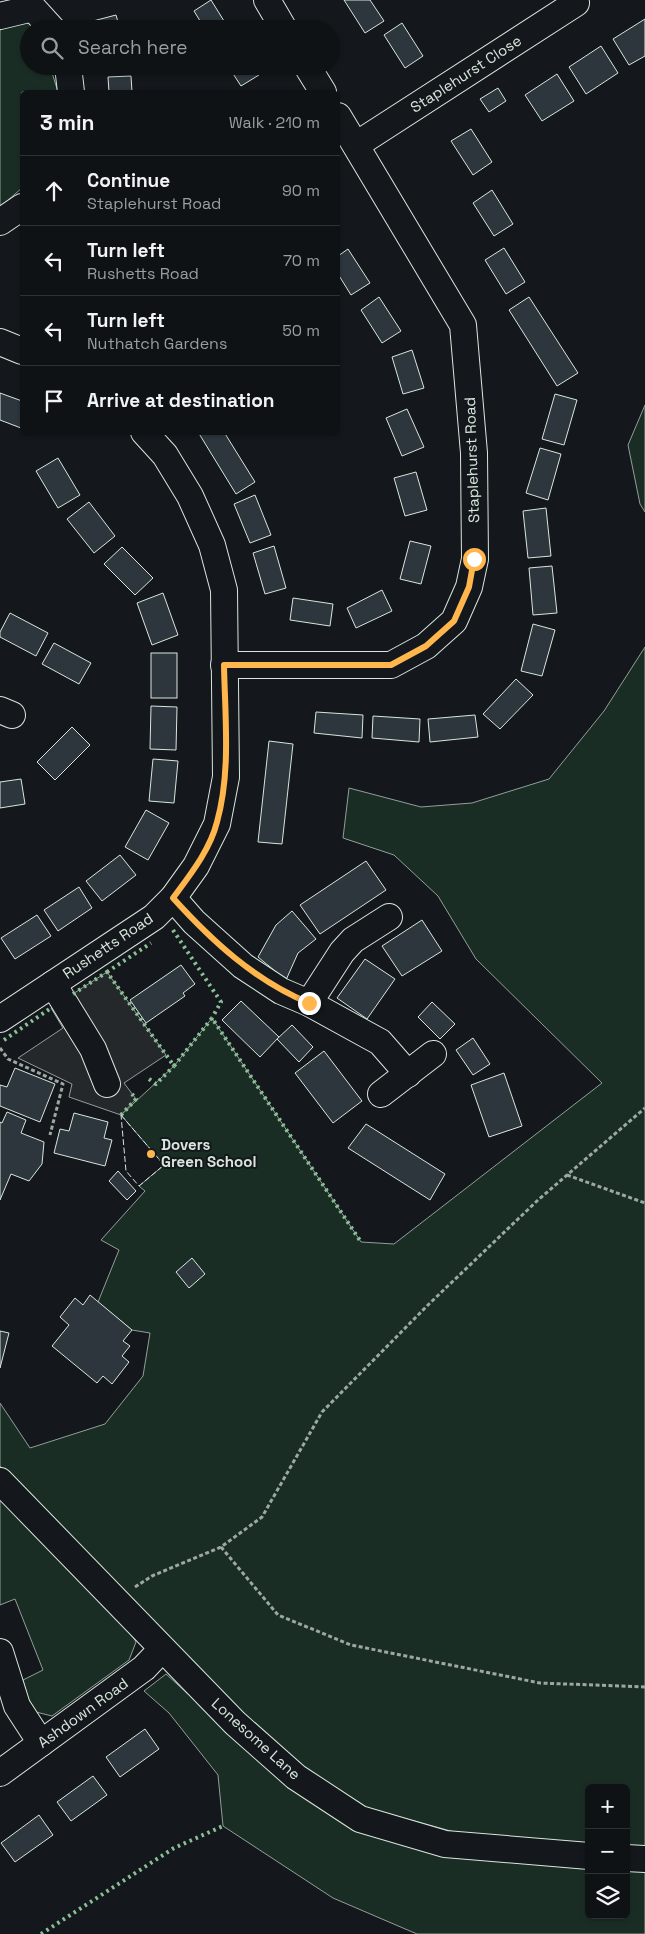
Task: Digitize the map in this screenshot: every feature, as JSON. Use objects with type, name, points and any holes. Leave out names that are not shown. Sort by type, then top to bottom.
[{"type":"street","points":[[267,0],[279,20]]},
{"type":"street","name":"Staplehurst Close","points":[[356,145],[576,3]]},
{"type":"street","points":[[0,16],[35,4],[46,20]]},
{"type":"street","points":[[69,75],[71,90]]},
{"type":"street","points":[[313,75],[322,90]]},
{"type":"street","name":"Staplehurst Road","points":[[224,665],[391,665],[426,646],[454,621],[469,587],[474,559],[474,453],[463,325],[340,119]]},
{"type":"street","points":[[0,222],[20,208]]},
{"type":"street","points":[[0,342],[20,350]]},
{"type":"street","name":"Rushetts Road","points":[[0,1020],[154,917],[173,898],[196,866],[217,824],[226,777],[224,590],[212,545],[185,488],[165,455],[147,435]]},
{"type":"street","points":[[173,898],[194,922],[243,966],[281,991],[309,1003],[380,1042],[408,1074]]},
{"type":"street","points":[[309,1003],[342,952],[353,940],[389,917]]},
{"type":"street","points":[[53,984],[93,1050],[107,1084]]},
{"type":"street","points":[[381,1094],[433,1054]]},
{"type":"street","name":"Lonesome Lane","points":[[0,1481],[235,1723],[296,1778],[360,1819],[445,1844],[585,1856]]},
{"type":"street","name":"Ashdown Road","points":[[0,1773],[144,1668],[162,1649]]},
{"type":"street","points":[[0,1652],[17,1706],[41,1743]]},
{"type":"street","points":[[630,1858],[645,1859]]},
{"type":"path","points":[[0,1048],[8,1060],[63,1084],[50,1136]]},
{"type":"path","points":[[116,1600],[152,1576],[221,1547],[262,1517],[322,1412],[429,1304],[567,1175],[645,1108]]},
{"type":"path","points":[[567,1175],[645,1203]]},
{"type":"path","points":[[221,1547],[278,1615],[351,1645],[540,1683],[645,1687]]},
{"type":"green space","points":[[18,18],[25,20],[20,20],[20,75],[53,75],[57,90],[20,90],[20,190],[0,207],[0,30],[9,26]]},
{"type":"green space","points":[[645,405],[645,512],[640,504],[628,445]]},
{"type":"green space","points":[[645,647],[645,1846],[630,1846],[630,1784],[585,1784],[585,1846],[458,1833],[364,1807],[304,1769],[214,1688],[101,1570],[51,1514],[0,1466],[0,1403],[30,1448],[105,1424],[143,1376],[150,1333],[132,1330],[98,1302],[119,1250],[101,1240],[145,1191],[139,1186],[164,1165],[121,1115],[174,1066],[212,1018],[361,1242],[394,1244],[602,1083],[476,959],[438,896],[394,855],[343,838],[349,788],[421,807],[472,803],[549,779],[604,711]]},
{"type":"green space","points":[[0,1499],[121,1616],[136,1642],[129,1660],[52,1716],[36,1712],[28,1698],[23,1680],[43,1670],[15,1599],[0,1605]]},
{"type":"green space","points":[[166,1674],[278,1776],[355,1828],[448,1857],[585,1867],[585,1919],[630,1919],[630,1869],[645,1870],[645,1934],[417,1934],[333,1898],[223,1826],[218,1775],[169,1713],[144,1691]]},
{"type":"shaded area","points":[[107,972],[166,1055],[124,1083],[136,1099],[121,1115],[69,1097],[72,1084],[18,1058],[63,1028],[51,1008]]},
{"type":"building","points":[[211,0],[223,20],[200,20],[194,11]]},
{"type":"building","points":[[344,0],[370,0],[384,21],[365,33]]},
{"type":"building","points":[[116,15],[117,20],[97,20]]},
{"type":"building","points":[[645,19],[645,56],[629,65],[613,39]]},
{"type":"building","points":[[402,23],[423,56],[405,68],[384,35]]},
{"type":"building","points":[[601,46],[618,73],[586,94],[569,67]]},
{"type":"building","points":[[557,74],[574,101],[542,121],[525,95]]},
{"type":"building","points":[[234,75],[259,75],[241,86]]},
{"type":"building","points":[[131,76],[132,90],[109,90],[108,77]]},
{"type":"building","points":[[498,88],[506,101],[489,112],[480,99]]},
{"type":"building","points":[[471,129],[492,162],[473,175],[451,141]]},
{"type":"building","points":[[492,190],[513,224],[494,236],[473,203]]},
{"type":"building","points":[[504,248],[525,282],[506,294],[485,260]]},
{"type":"building","points":[[348,249],[370,283],[351,295],[340,277],[340,255]]},
{"type":"building","points":[[379,297],[401,331],[382,343],[361,310]]},
{"type":"building","points":[[529,297],[578,373],[557,386],[509,310]]},
{"type":"building","points":[[412,350],[424,388],[403,394],[392,357]]},
{"type":"building","points":[[0,393],[20,400],[20,428],[0,420]]},
{"type":"building","points":[[555,394],[577,400],[564,445],[542,439]]},
{"type":"building","points":[[407,409],[424,447],[402,456],[386,418]]},
{"type":"building","points":[[200,435],[226,435],[255,482],[236,494]]},
{"type":"building","points":[[540,448],[561,454],[548,500],[526,493]]},
{"type":"building","points":[[58,458],[80,495],[58,508],[36,471]]},
{"type":"building","points":[[416,472],[427,510],[405,516],[394,478]]},
{"type":"building","points":[[255,495],[271,535],[250,543],[234,504]]},
{"type":"building","points":[[89,502],[115,536],[94,553],[67,519]]},
{"type":"building","points":[[546,508],[551,556],[528,558],[523,511]]},
{"type":"building","points":[[410,541],[431,546],[421,584],[400,579]]},
{"type":"building","points":[[274,546],[286,588],[265,594],[253,553]]},
{"type":"building","points":[[122,547],[153,578],[135,595],[104,564]]},
{"type":"building","points":[[552,566],[557,613],[533,615],[529,568]]},
{"type":"building","points":[[382,590],[392,611],[356,628],[347,608]]},
{"type":"building","points":[[163,593],[178,635],[152,645],[137,603]]},
{"type":"building","points":[[293,598],[333,604],[330,626],[290,620]]},
{"type":"building","points":[[10,613],[48,633],[36,656],[0,637],[0,632]]},
{"type":"building","points":[[533,624],[555,630],[542,676],[521,671]]},
{"type":"building","points":[[54,643],[91,663],[79,684],[42,664]]},
{"type":"building","points":[[151,653],[177,653],[177,698],[151,698]]},
{"type":"building","points":[[516,679],[533,695],[500,729],[483,714]]},
{"type":"building","points":[[151,706],[177,707],[176,750],[150,749]]},
{"type":"building","points":[[316,712],[363,715],[362,738],[314,733]]},
{"type":"building","points":[[475,715],[478,737],[430,742],[428,719]]},
{"type":"building","points":[[373,716],[420,719],[419,742],[372,738]]},
{"type":"building","points":[[72,727],[90,745],[55,780],[37,762]]},
{"type":"building","points":[[269,741],[293,744],[282,844],[258,842]]},
{"type":"building","points":[[153,759],[178,761],[174,803],[149,801]]},
{"type":"building","points":[[21,779],[25,804],[0,808],[0,782]]},
{"type":"building","points":[[146,810],[169,823],[148,860],[125,847]]},
{"type":"building","points":[[120,855],[136,875],[102,901],[86,881]]},
{"type":"building","points":[[366,861],[386,890],[320,934],[300,905]]},
{"type":"building","points":[[79,887],[92,908],[58,931],[44,910]]},
{"type":"building","points":[[292,911],[316,939],[298,953],[286,980],[258,957],[276,925]]},
{"type":"building","points":[[37,915],[51,936],[15,959],[1,938]]},
{"type":"building","points":[[422,920],[442,951],[402,976],[382,946]]},
{"type":"building","points":[[365,959],[395,979],[367,1019],[337,998]]},
{"type":"building","points":[[181,965],[195,984],[183,993],[185,996],[146,1023],[130,1000]]},
{"type":"building","points":[[241,1001],[279,1037],[260,1057],[222,1020]]},
{"type":"building","points":[[432,1002],[455,1024],[440,1039],[418,1017]]},
{"type":"building","points":[[292,1025],[313,1047],[299,1062],[277,1039]]},
{"type":"building","points":[[473,1038],[490,1064],[473,1075],[456,1050]]},
{"type":"building","points":[[324,1051],[362,1101],[333,1123],[295,1073]]},
{"type":"building","points":[[15,1068],[55,1084],[40,1122],[0,1106],[0,1085],[7,1087]]},
{"type":"building","points":[[504,1073],[522,1126],[489,1137],[471,1085]]},
{"type":"building","points":[[7,1112],[26,1120],[21,1133],[44,1142],[42,1164],[29,1181],[11,1174],[0,1200],[0,1122],[2,1123]]},
{"type":"building","points":[[74,1113],[108,1122],[104,1138],[112,1140],[105,1166],[54,1153],[60,1129],[69,1131]]},
{"type":"building","points":[[366,1124],[445,1174],[430,1200],[348,1148]]},
{"type":"building","points":[[118,1171],[136,1191],[127,1200],[109,1181]]},
{"type":"building","points":[[192,1258],[205,1274],[189,1288],[176,1272]]},
{"type":"building","points":[[90,1295],[132,1330],[123,1341],[130,1346],[122,1356],[129,1362],[112,1384],[103,1376],[97,1383],[52,1346],[69,1325],[60,1317],[75,1298],[83,1305]]},
{"type":"building","points":[[0,1331],[9,1333],[0,1368]]},
{"type":"building","points":[[145,1729],[159,1749],[120,1777],[106,1757]]},
{"type":"building","points":[[93,1776],[107,1795],[71,1821],[57,1802]]},
{"type":"building","points":[[39,1815],[53,1835],[15,1862],[1,1843]]},
{"type":"hedge","points":[[173,930],[221,1002],[212,1018]]},
{"type":"hedge","points":[[107,972],[151,943]]},
{"type":"hedge","points":[[73,994],[107,972],[174,1066],[212,1018],[361,1242]]},
{"type":"hedge","points":[[4,1040],[51,1008]]},
{"type":"hedge","points":[[149,1079],[156,1084],[174,1066]]},
{"type":"hedge","points":[[121,1115],[136,1099],[132,1094]]},
{"type":"hedge","points":[[41,1934],[174,1848],[223,1826]]},
{"type":"fence","points":[[121,1115],[164,1165],[139,1186],[126,1171],[121,1115]]},
{"type":"place","name":"Dovers Green School","points":[[151,1154]]},
{"type":"route","points":[[309,1003],[281,991],[243,966],[194,922],[173,898],[196,866],[217,824],[226,777],[224,665],[391,665],[426,646],[454,621],[469,587],[474,559]]}]
